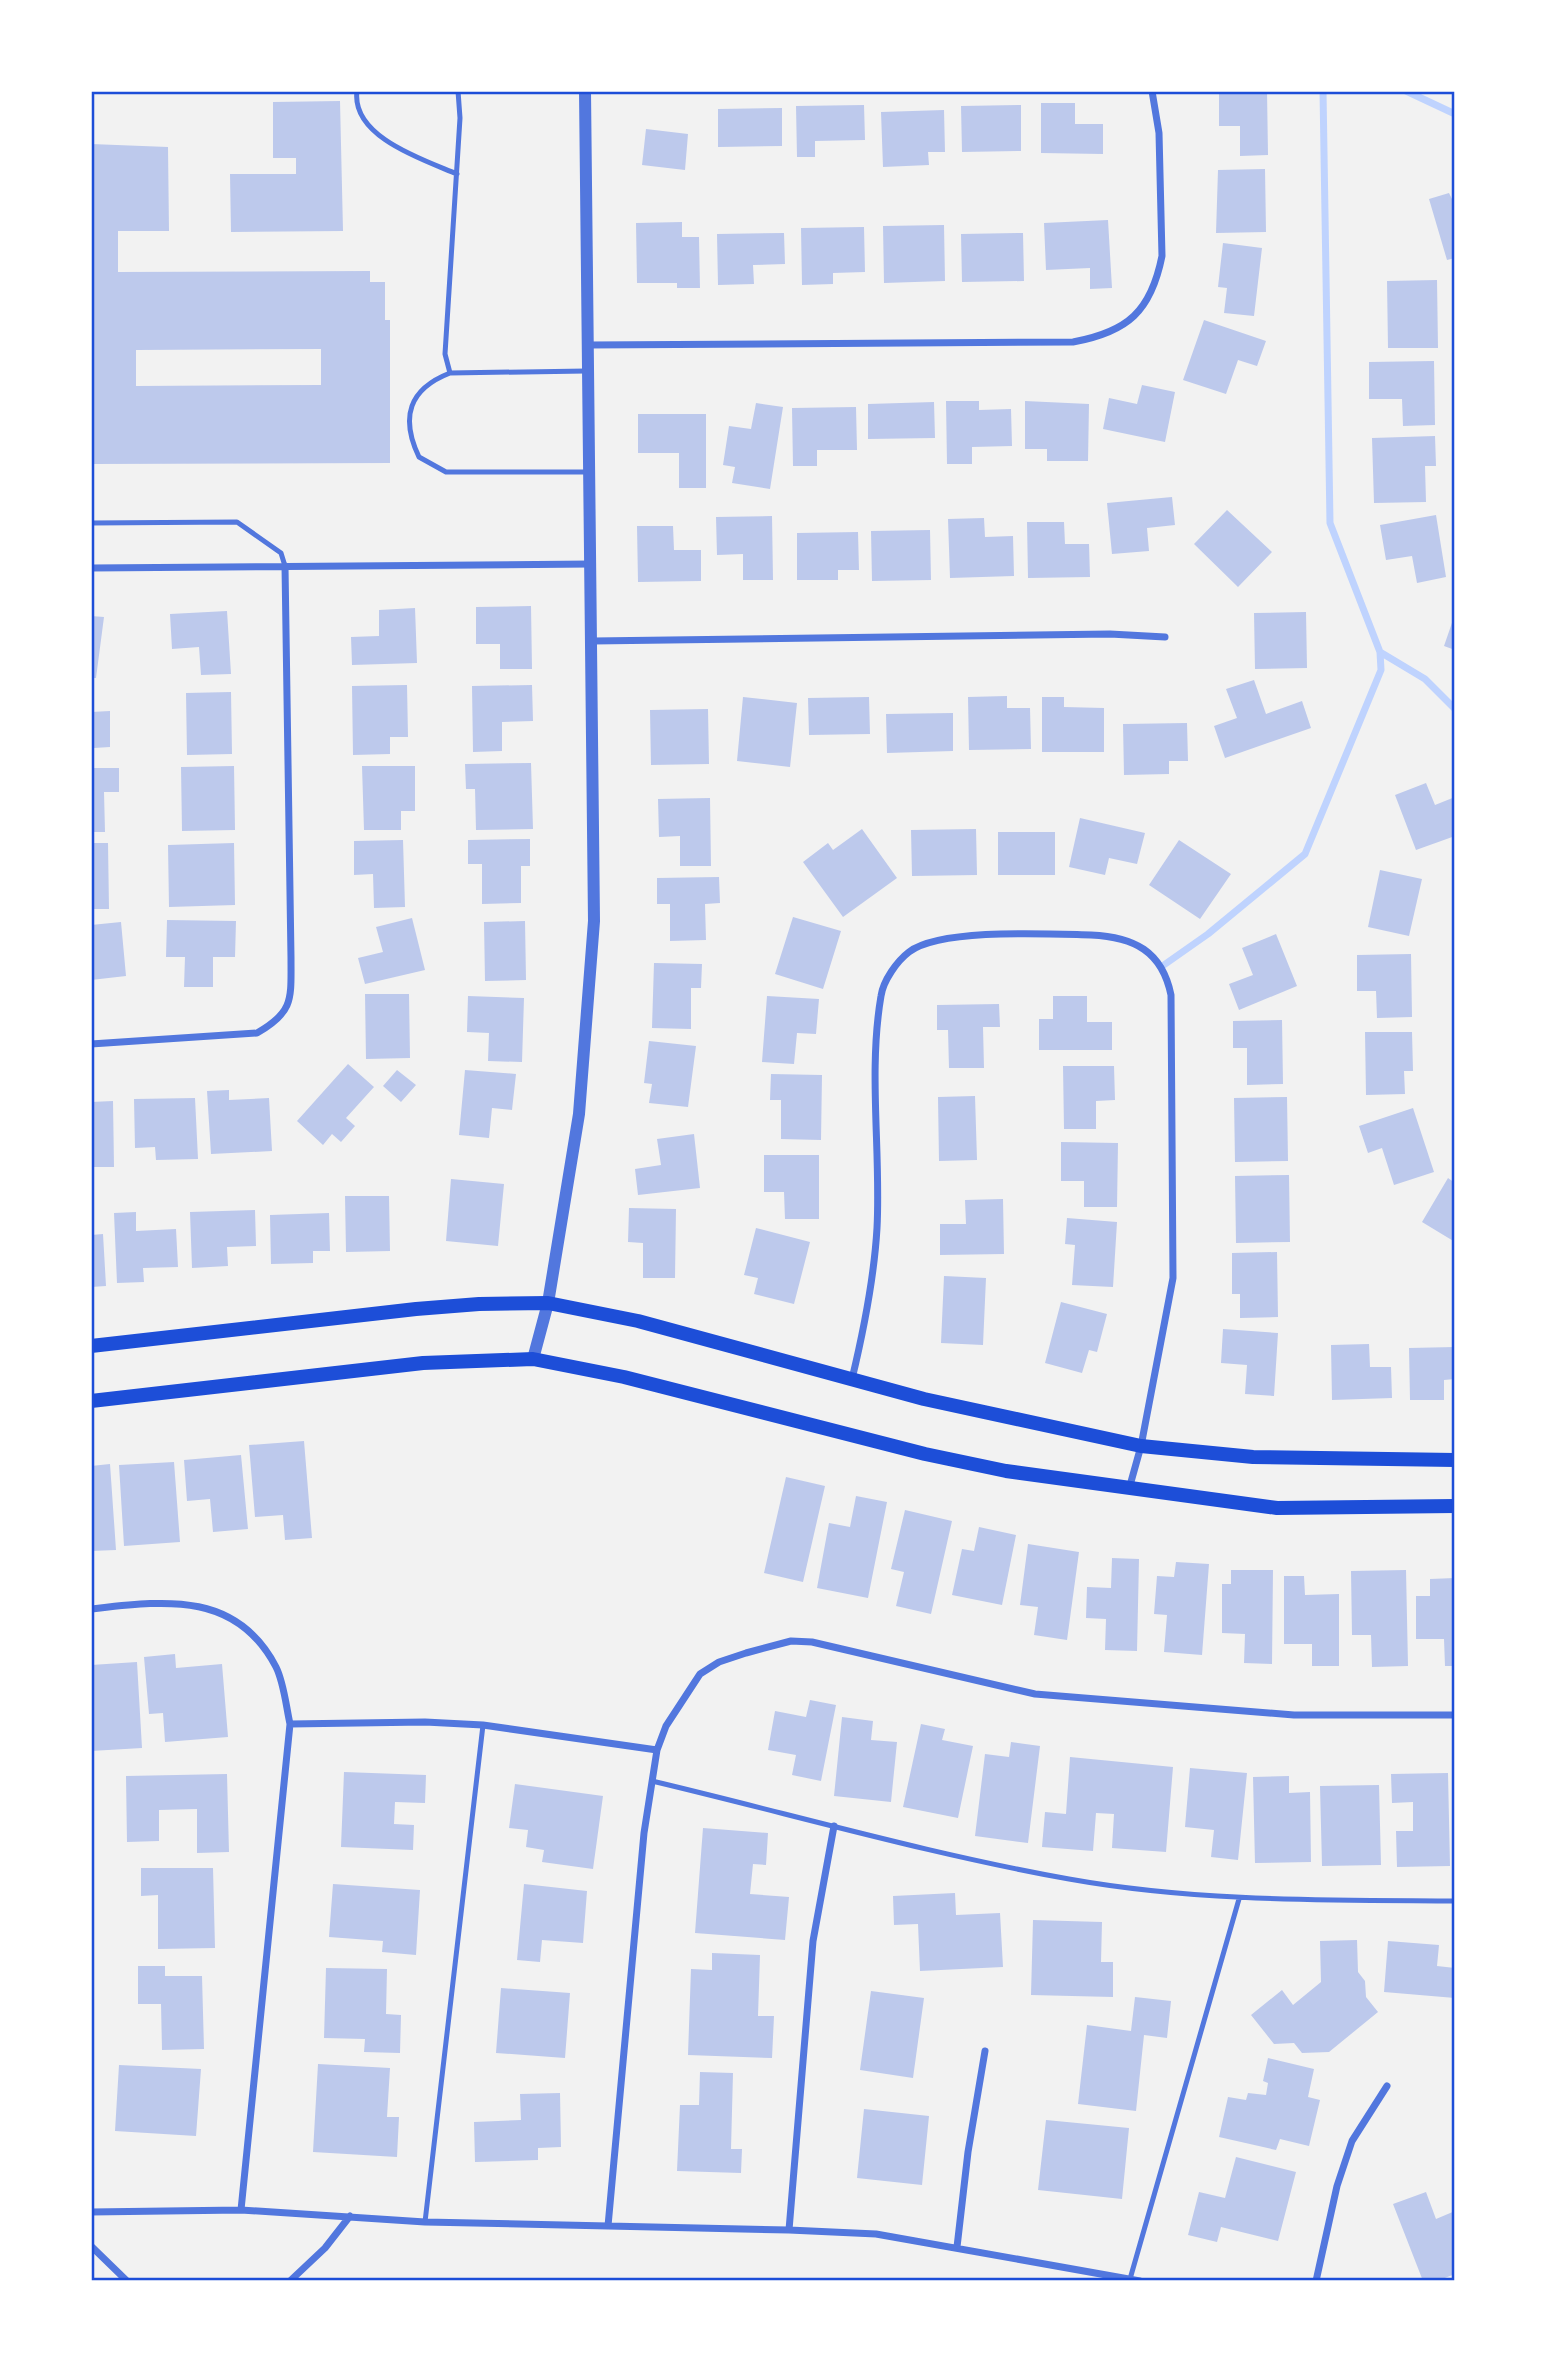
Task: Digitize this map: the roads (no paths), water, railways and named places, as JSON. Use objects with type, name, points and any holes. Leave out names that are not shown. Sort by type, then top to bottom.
[{"type":"main road","points":[[91,1346],[416,1309],[479,1304],[548,1303],[638,1321],[851,1381],[1142,1446],[1253,1457],[1455,1460]]},
{"type":"main road","points":[[91,1401],[423,1363],[533,1359],[624,1377],[938,1457],[1006,1471],[1129,1490],[1277,1508],[1455,1506]]},
{"type":"street","points":[[533,1359],[548,1303],[579,1114],[588,1014],[595,834],[585,91]]},
{"type":"street","points":[[589,345],[1073,342],[1094,338],[1136,317],[1153,288],[1161,256],[1159,133],[1152,91]]},
{"type":"street","points":[[91,568],[592,564]]},
{"type":"street","points":[[91,1044],[133,1039],[257,1033],[280,1020],[288,1005],[291,958],[285,566]]},
{"type":"street","points":[[593,640],[1110,634],[1165,637]]},
{"type":"street","points":[[851,1381],[871,1296],[876,1241],[878,1026],[881,992],[901,960],[926,942],[953,937],[1026,935],[1107,936],[1127,939],[1158,962],[1167,975],[1171,995],[1173,1278],[1142,1446],[1129,1490]]},
{"type":"street","points":[[91,1609],[177,1602],[222,1614],[255,1638],[276,1668],[290,1724],[240,2210]]},
{"type":"street","points":[[608,2226],[643,1833],[657,1750],[666,1726],[700,1674],[719,1662],[791,1641],[812,1642],[1035,1694],[1294,1715],[1455,1715]]},
{"type":"street","points":[[290,1724],[425,1721],[483,1725],[657,1750]]},
{"type":"street","points":[[789,2230],[813,1941],[834,1826]]},
{"type":"street","points":[[957,2248],[968,2152],[985,2051]]},
{"type":"street","points":[[1316,2281],[1337,2186],[1352,2141],[1387,2087]]},
{"type":"street","points":[[91,2212],[240,2210],[425,2222],[789,2230],[876,2235],[1140,2281]]},
{"type":"street","points":[[290,2281],[325,2248],[350,2217]]},
{"type":"street","points":[[91,2246],[127,2281]]},
{"type":"lane","points":[[358,91],[356,98],[364,120],[382,137],[411,155],[457,174]]},
{"type":"lane","points":[[450,373],[445,354],[457,174],[458,91]]},
{"type":"lane","points":[[589,371],[450,373],[430,381],[418,391],[411,407],[410,428],[419,457],[429,465],[446,472],[590,472]]},
{"type":"lane","points":[[91,523],[237,522],[281,553],[285,566]]},
{"type":"lane","points":[[425,2222],[483,1725]]},
{"type":"lane","points":[[652,1781],[917,1848],[1071,1880],[1240,1899],[1455,1901]]},
{"type":"lane","points":[[1130,2279],[1240,1899]]},
{"type":"waterway","points":[[1161,967],[1208,934],[1305,854],[1381,670],[1380,652],[1330,523],[1323,91]]},
{"type":"waterway","points":[[1406,91],[1455,114]]},
{"type":"waterway","points":[[1380,652],[1425,679],[1455,709]]}]
